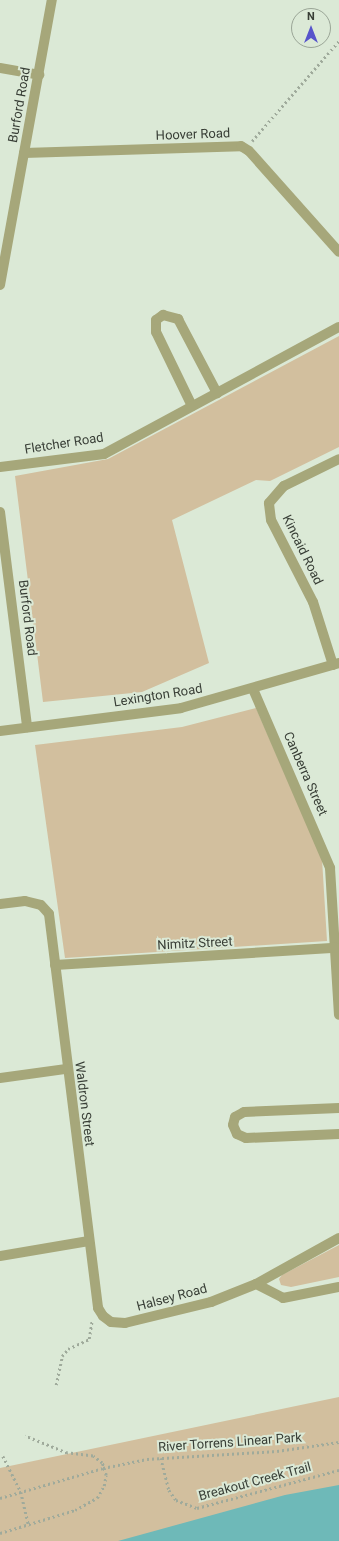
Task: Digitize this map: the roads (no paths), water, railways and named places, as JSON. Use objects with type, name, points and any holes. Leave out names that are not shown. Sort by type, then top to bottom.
[{"type":"street","name":"Burford Road","points":[[0,285],[52,0]]},
{"type":"street","points":[[0,68],[39,75]]},
{"type":"street","name":"Hoover Road","points":[[24,153],[241,146],[246,149],[339,252]]},
{"type":"street","points":[[192,406],[156,332],[156,320],[163,315],[178,319],[217,393]]},
{"type":"street","name":"Fletcher Road","points":[[0,467],[104,454],[339,327]]},
{"type":"street","name":"Kincaid Road","points":[[336,664],[313,602],[271,520],[269,503],[284,486],[339,459]]},
{"type":"street","name":"Burford Road","points":[[0,512],[27,728]]},
{"type":"street","name":"Lexington Road","points":[[0,731],[181,708],[336,664]]},
{"type":"street","name":"Canberra Street","points":[[253,688],[335,868],[335,948],[339,1015]]},
{"type":"street","name":"Waldron Street","points":[[0,904],[25,901],[41,905],[49,914],[66,1069],[100,1311]]},
{"type":"street","name":"Nimitz Street","points":[[55,965],[335,948]]},
{"type":"street","points":[[0,1078],[66,1069]]},
{"type":"street","points":[[339,1108],[244,1112],[235,1117],[233,1125],[237,1134],[246,1138],[339,1134]]},
{"type":"street","name":"Halsey Road","points":[[100,1311],[111,1322],[125,1324],[211,1302],[256,1284],[339,1238]]},
{"type":"street","points":[[0,1256],[89,1241]]},
{"type":"street","points":[[256,1284],[283,1298],[339,1287]]},
{"type":"water","points":[[339,1485],[339,1541],[118,1541],[285,1495]]}]
